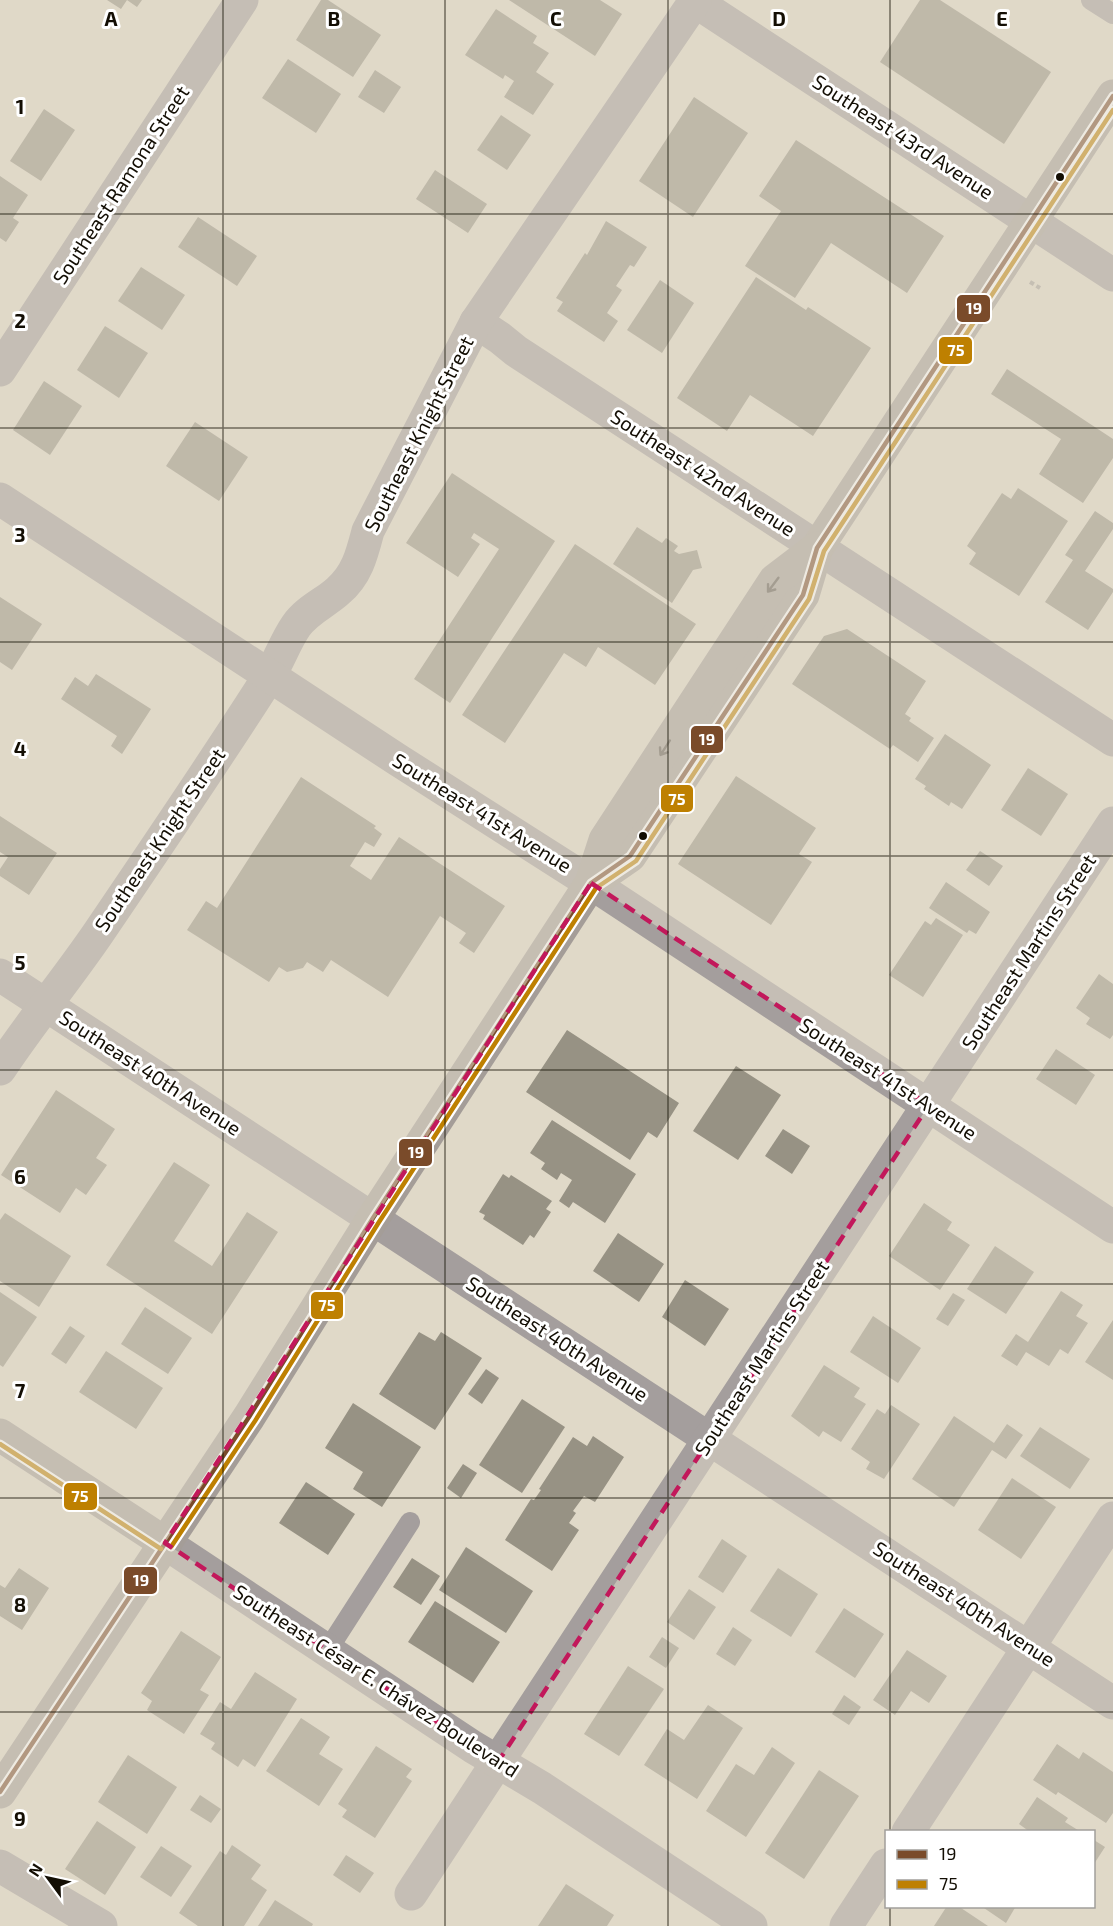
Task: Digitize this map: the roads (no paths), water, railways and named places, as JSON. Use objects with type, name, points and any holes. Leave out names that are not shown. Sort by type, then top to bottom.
[{"type":"main road","points":[[0,1792],[249,1417],[373,1218],[591,883],[605,840],[775,580],[817,548],[1113,96]]},
{"type":"main road","name":"Southeast César E. Chávez Boulevard","points":[[0,1435],[165,1543]]},
{"type":"street","name":"Southeast Ramona Street","points":[[0,370],[242,0]]},
{"type":"street","name":"Southeast 43rd Avenue","points":[[694,1],[1113,275]]},
{"type":"street","name":"Southeast Knight Street","points":[[0,1069],[98,933],[270,675],[297,625],[313,608],[338,591],[350,578],[360,561],[368,531],[476,322],[694,1]]},
{"type":"street","name":"Southeast 42nd Avenue","points":[[476,322],[516,351],[1113,740]]},
{"type":"street","name":"Southeast 41st Avenue","points":[[0,499],[591,883],[1113,1227]]},
{"type":"street","name":"Southeast Martins Street","points":[[411,1894],[1113,823]]},
{"type":"street","name":"Southeast 40th Avenue","points":[[0,975],[1113,1703]]},
{"type":"street","points":[[909,1830],[1113,1518]]},
{"type":"street","name":"Southeast César E. Chávez Boulevard","points":[[165,1543],[327,1651],[752,1926]]},
{"type":"street","points":[[0,1866],[101,1926]]},
{"type":"street","points":[[846,1926],[885,1867]]},
{"type":"lane","points":[[1091,0],[1113,14]]},
{"type":"lane","points":[[327,1651],[410,1521]]}]
